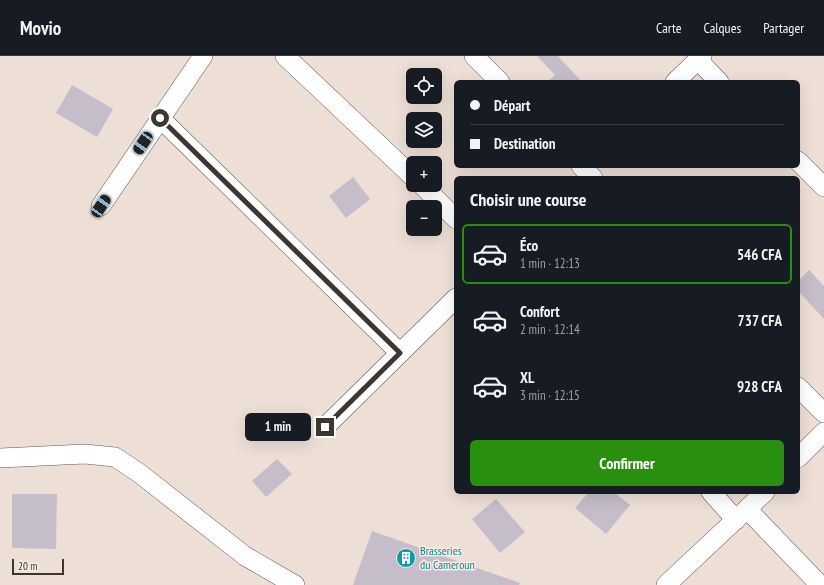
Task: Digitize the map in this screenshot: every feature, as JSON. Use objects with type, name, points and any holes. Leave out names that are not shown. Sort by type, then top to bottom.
[{"type":"street","points":[[101,206],[203,56]]},
{"type":"street","points":[[285,56],[406,169]]},
{"type":"street","points":[[474,56],[498,80]]},
{"type":"street","points":[[677,80],[700,58],[717,80]]},
{"type":"street","points":[[160,118],[400,353]]},
{"type":"street","points":[[800,163],[824,187]]},
{"type":"street","points":[[429,192],[454,218]]},
{"type":"street","points":[[325,427],[454,300]]},
{"type":"street","points":[[800,389],[824,413]]},
{"type":"street","points":[[800,456],[824,432]]},
{"type":"street","points":[[0,458],[85,454],[115,457],[139,473],[245,556],[295,585]]},
{"type":"street","points":[[713,494],[742,515],[820,585]]},
{"type":"street","points":[[666,585],[763,494]]},
{"type":"building","points":[[537,56],[558,56],[580,80],[549,80],[555,75]]},
{"type":"building","points":[[72,85],[113,109],[97,137],[56,113]]},
{"type":"building","points":[[353,177],[370,199],[346,218],[329,196]]},
{"type":"building","points":[[809,270],[824,286],[824,319],[800,293],[800,279]]},
{"type":"building","points":[[277,459],[292,474],[266,497],[252,481]]},
{"type":"building","points":[[12,494],[57,494],[56,549],[12,548]]},
{"type":"building","points":[[587,494],[616,494],[630,505],[606,534],[575,508]]},
{"type":"building","points":[[496,499],[525,532],[500,553],[472,519]]},
{"type":"building","name":"Brasseries du Cameroun","points":[[372,531],[520,583],[519,585],[353,585]]},
{"type":"place","name":"Brasseries du Cameroun","points":[[406,558]]},
{"type":"route","points":[[160,118],[400,353],[325,427]]}]
